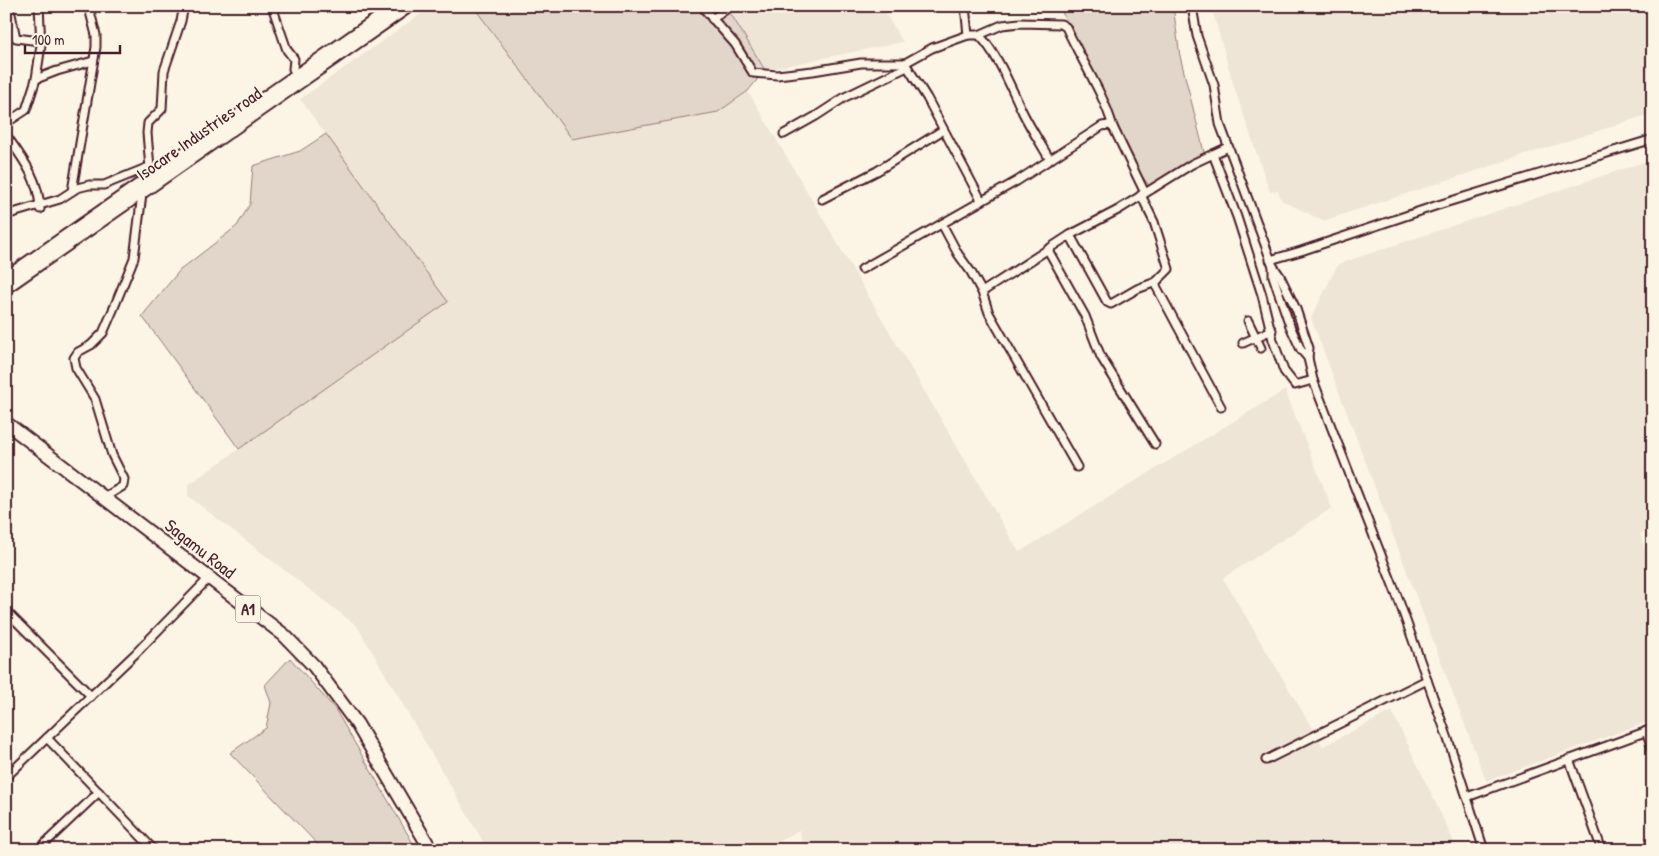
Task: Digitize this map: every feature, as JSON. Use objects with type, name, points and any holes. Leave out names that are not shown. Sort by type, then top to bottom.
[{"type":"highway","name":"Sagamu Road","points":[[6,423],[284,635],[314,666],[357,724],[426,848]]},
{"type":"street","points":[[7,6],[11,14],[16,38],[40,40]]},
{"type":"street","points":[[6,123],[26,110],[36,80],[40,40],[39,6]]},
{"type":"street","points":[[6,216],[40,207],[89,185],[104,185],[154,170],[148,123],[162,109],[164,71],[181,21],[184,6]]},
{"type":"street","points":[[272,6],[287,50],[294,59],[295,66],[293,69],[297,75]]},
{"type":"street","name":"Isocare Industries road","points":[[6,277],[32,264],[142,194],[281,91],[297,75],[395,6]]},
{"type":"street","name":"Isocare Industries road","points":[[6,288],[32,264],[154,170],[281,91],[410,6]]},
{"type":"street","points":[[704,6],[712,19],[735,44],[753,73],[778,75],[861,63],[906,65]]},
{"type":"street","points":[[712,19],[731,6]]},
{"type":"street","points":[[965,6],[968,35]]},
{"type":"street","points":[[1192,6],[1197,36],[1214,85],[1220,124],[1271,263],[1273,276],[1290,326],[1301,350],[1308,358]]},
{"type":"street","points":[[72,191],[96,35],[89,8]]},
{"type":"street","points":[[784,134],[845,97],[906,65],[932,48],[968,35],[978,35],[1012,23],[1061,24],[1066,28],[1110,115],[1113,127],[1154,222],[1169,269],[1156,282],[1137,289],[1111,304],[1107,302],[1070,235]]},
{"type":"street","points":[[978,35],[984,40],[1001,69],[1024,116],[1050,160]]},
{"type":"street","points":[[36,80],[56,71],[93,61]]},
{"type":"street","points":[[906,65],[927,98],[981,200]]},
{"type":"street","points":[[862,269],[1017,180],[1097,128],[1109,125],[1113,127]]},
{"type":"street","points":[[822,199],[877,171],[943,130]]},
{"type":"street","points":[[6,135],[31,172],[39,194],[40,207]]},
{"type":"street","points":[[1271,263],[1438,205],[1653,139]]},
{"type":"street","points":[[982,292],[1070,235],[1192,164],[1228,147]]},
{"type":"street","points":[[1213,154],[1237,217],[1284,371],[1295,385],[1314,380]]},
{"type":"street","points":[[105,497],[123,486],[124,479],[112,455],[95,399],[76,368],[74,358],[78,352],[91,345],[103,333],[113,310],[134,258],[142,194]]},
{"type":"street","points":[[942,224],[958,254],[971,272],[982,292],[989,313],[1076,467]]},
{"type":"street","points":[[1048,250],[1085,316],[1108,369],[1155,444]]},
{"type":"street","points":[[1271,263],[1280,276],[1296,309],[1309,348],[1308,358],[1314,380],[1399,601],[1484,850]]},
{"type":"street","points":[[1156,282],[1156,286],[1221,408]]},
{"type":"street","points":[[1248,321],[1261,348]]},
{"type":"street","points":[[1243,343],[1272,330]]},
{"type":"street","points":[[6,777],[91,696],[209,578]]},
{"type":"street","points":[[6,610],[91,696]]},
{"type":"street","points":[[1266,760],[1427,680]]},
{"type":"street","points":[[1467,797],[1649,730],[1653,750]]},
{"type":"street","points":[[47,738],[154,850]]},
{"type":"street","points":[[1569,759],[1602,850]]},
{"type":"street","points":[[38,850],[99,792]]},
{"type":"shaded area","points":[[432,6],[473,6],[572,139],[718,112],[748,91],[1019,552],[1285,390],[1332,508],[1223,578],[1323,746],[1392,711],[1458,850],[804,850],[799,830],[765,850],[488,850],[357,626],[188,496],[188,485],[447,302],[300,99]]},
{"type":"shaded area","points":[[473,6],[726,6],[765,70],[748,91],[718,112],[572,139]]},
{"type":"shaded area","points":[[726,6],[881,6],[903,42],[765,70]]},
{"type":"shaded area","points":[[1081,6],[1173,6],[1180,56],[1206,160],[1155,193],[1141,175],[1062,12]]},
{"type":"shaded area","points":[[1211,6],[1653,6],[1653,113],[1323,221],[1281,200],[1278,191],[1270,192],[1235,90]]},
{"type":"shaded area","points":[[326,134],[448,302],[239,449],[142,316],[180,270],[237,226],[250,204],[253,166],[300,151]]},
{"type":"shaded area","points":[[1653,159],[1653,529],[1640,534],[1653,575],[1653,720],[1486,781],[1311,318],[1338,264]]},
{"type":"shaded area","points":[[290,658],[335,709],[417,850],[323,850],[230,753],[266,728],[271,703],[265,685]]}]
